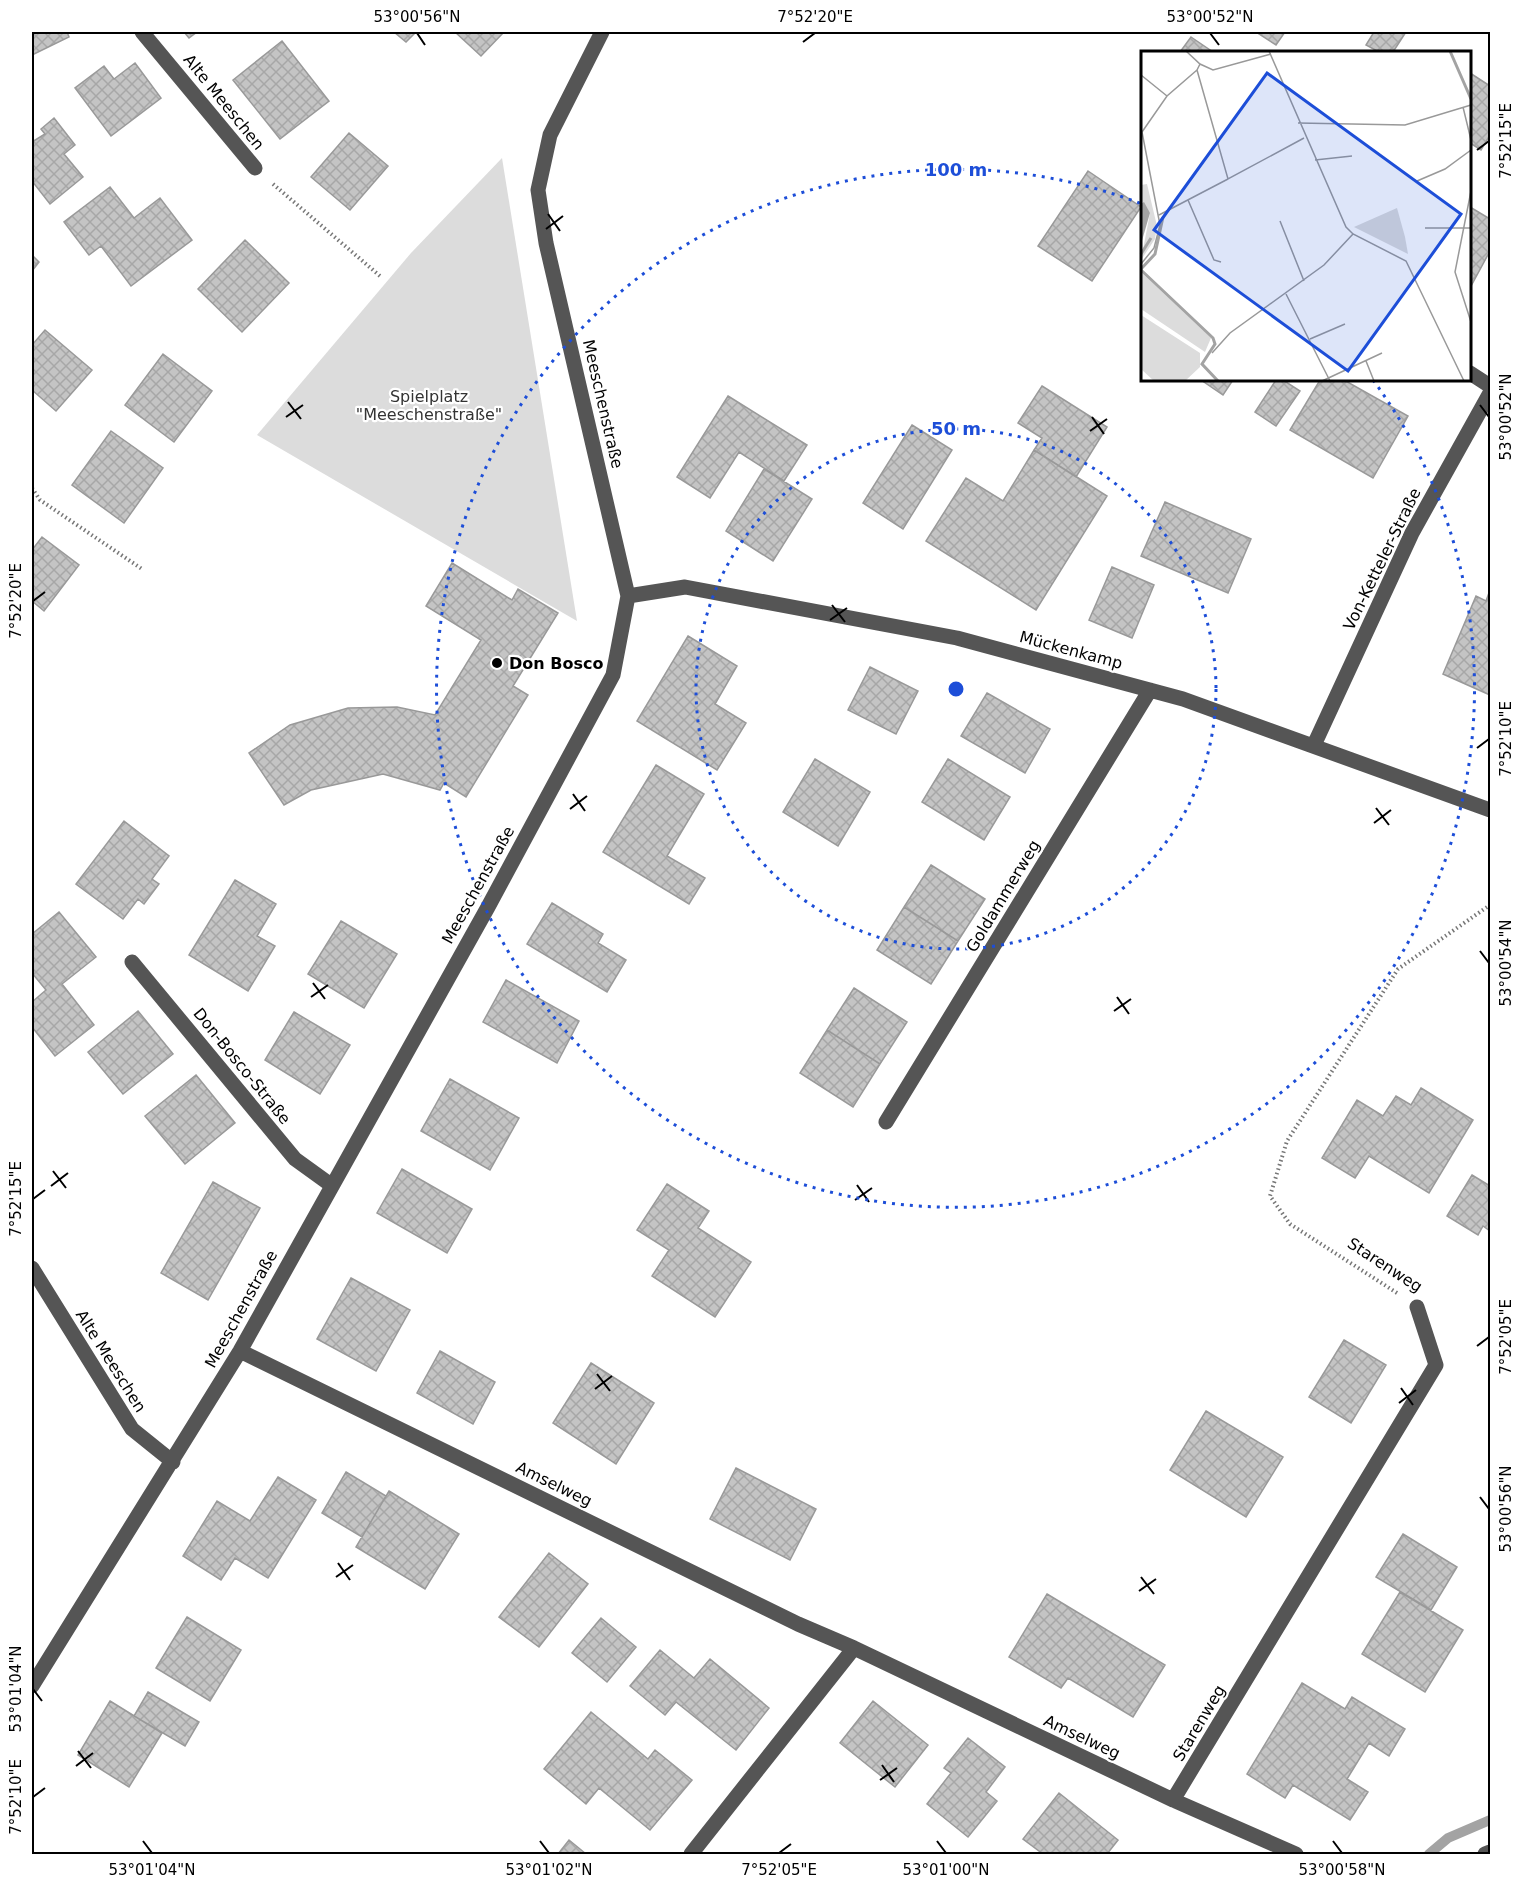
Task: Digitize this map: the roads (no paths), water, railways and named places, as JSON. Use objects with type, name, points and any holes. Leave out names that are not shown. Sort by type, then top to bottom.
[{"type":"street","name":"Alte Meeschen","points":[[142,32],[255,168]]},
{"type":"street","name":"Meeschenstraße","points":[[32,1686],[240,1351],[488,907],[613,675],[628,596],[546,243],[538,190],[550,135],[602,32]]},
{"type":"street","points":[[1471,374],[1491,386]]},
{"type":"street","name":"Von-Ketteler-Straße","points":[[1314,745],[1412,533],[1491,393]]},
{"type":"street","name":"Mückenkamp","points":[[628,596],[685,587],[957,638],[1182,699],[1491,810]]},
{"type":"street","name":"Goldammerweg","points":[[886,1122],[1150,690]]},
{"type":"street","name":"Don-Bosco-Straße","points":[[132,962],[295,1159],[331,1185]]},
{"type":"street","name":"Alte Meeschen","points":[[32,1268],[132,1429],[172,1462]]},
{"type":"street","name":"Starenweg","points":[[1173,1800],[1436,1365],[1417,1307]]},
{"type":"street","name":"Amselweg","points":[[240,1351],[798,1624],[854,1648],[1173,1800],[1296,1854]]},
{"type":"street","points":[[691,1854],[854,1648]]},
{"type":"street","points":[[1485,1854],[1491,1852]]},
{"type":"waterway","points":[[1429,1854],[1448,1838],[1490,1820]]},
{"type":"place","name":"Don Bosco","points":[[497,663]]},
{"type":"park label","name":"Spielplatz \"Meeschenstraße\"","points":[[429,405]]}]
